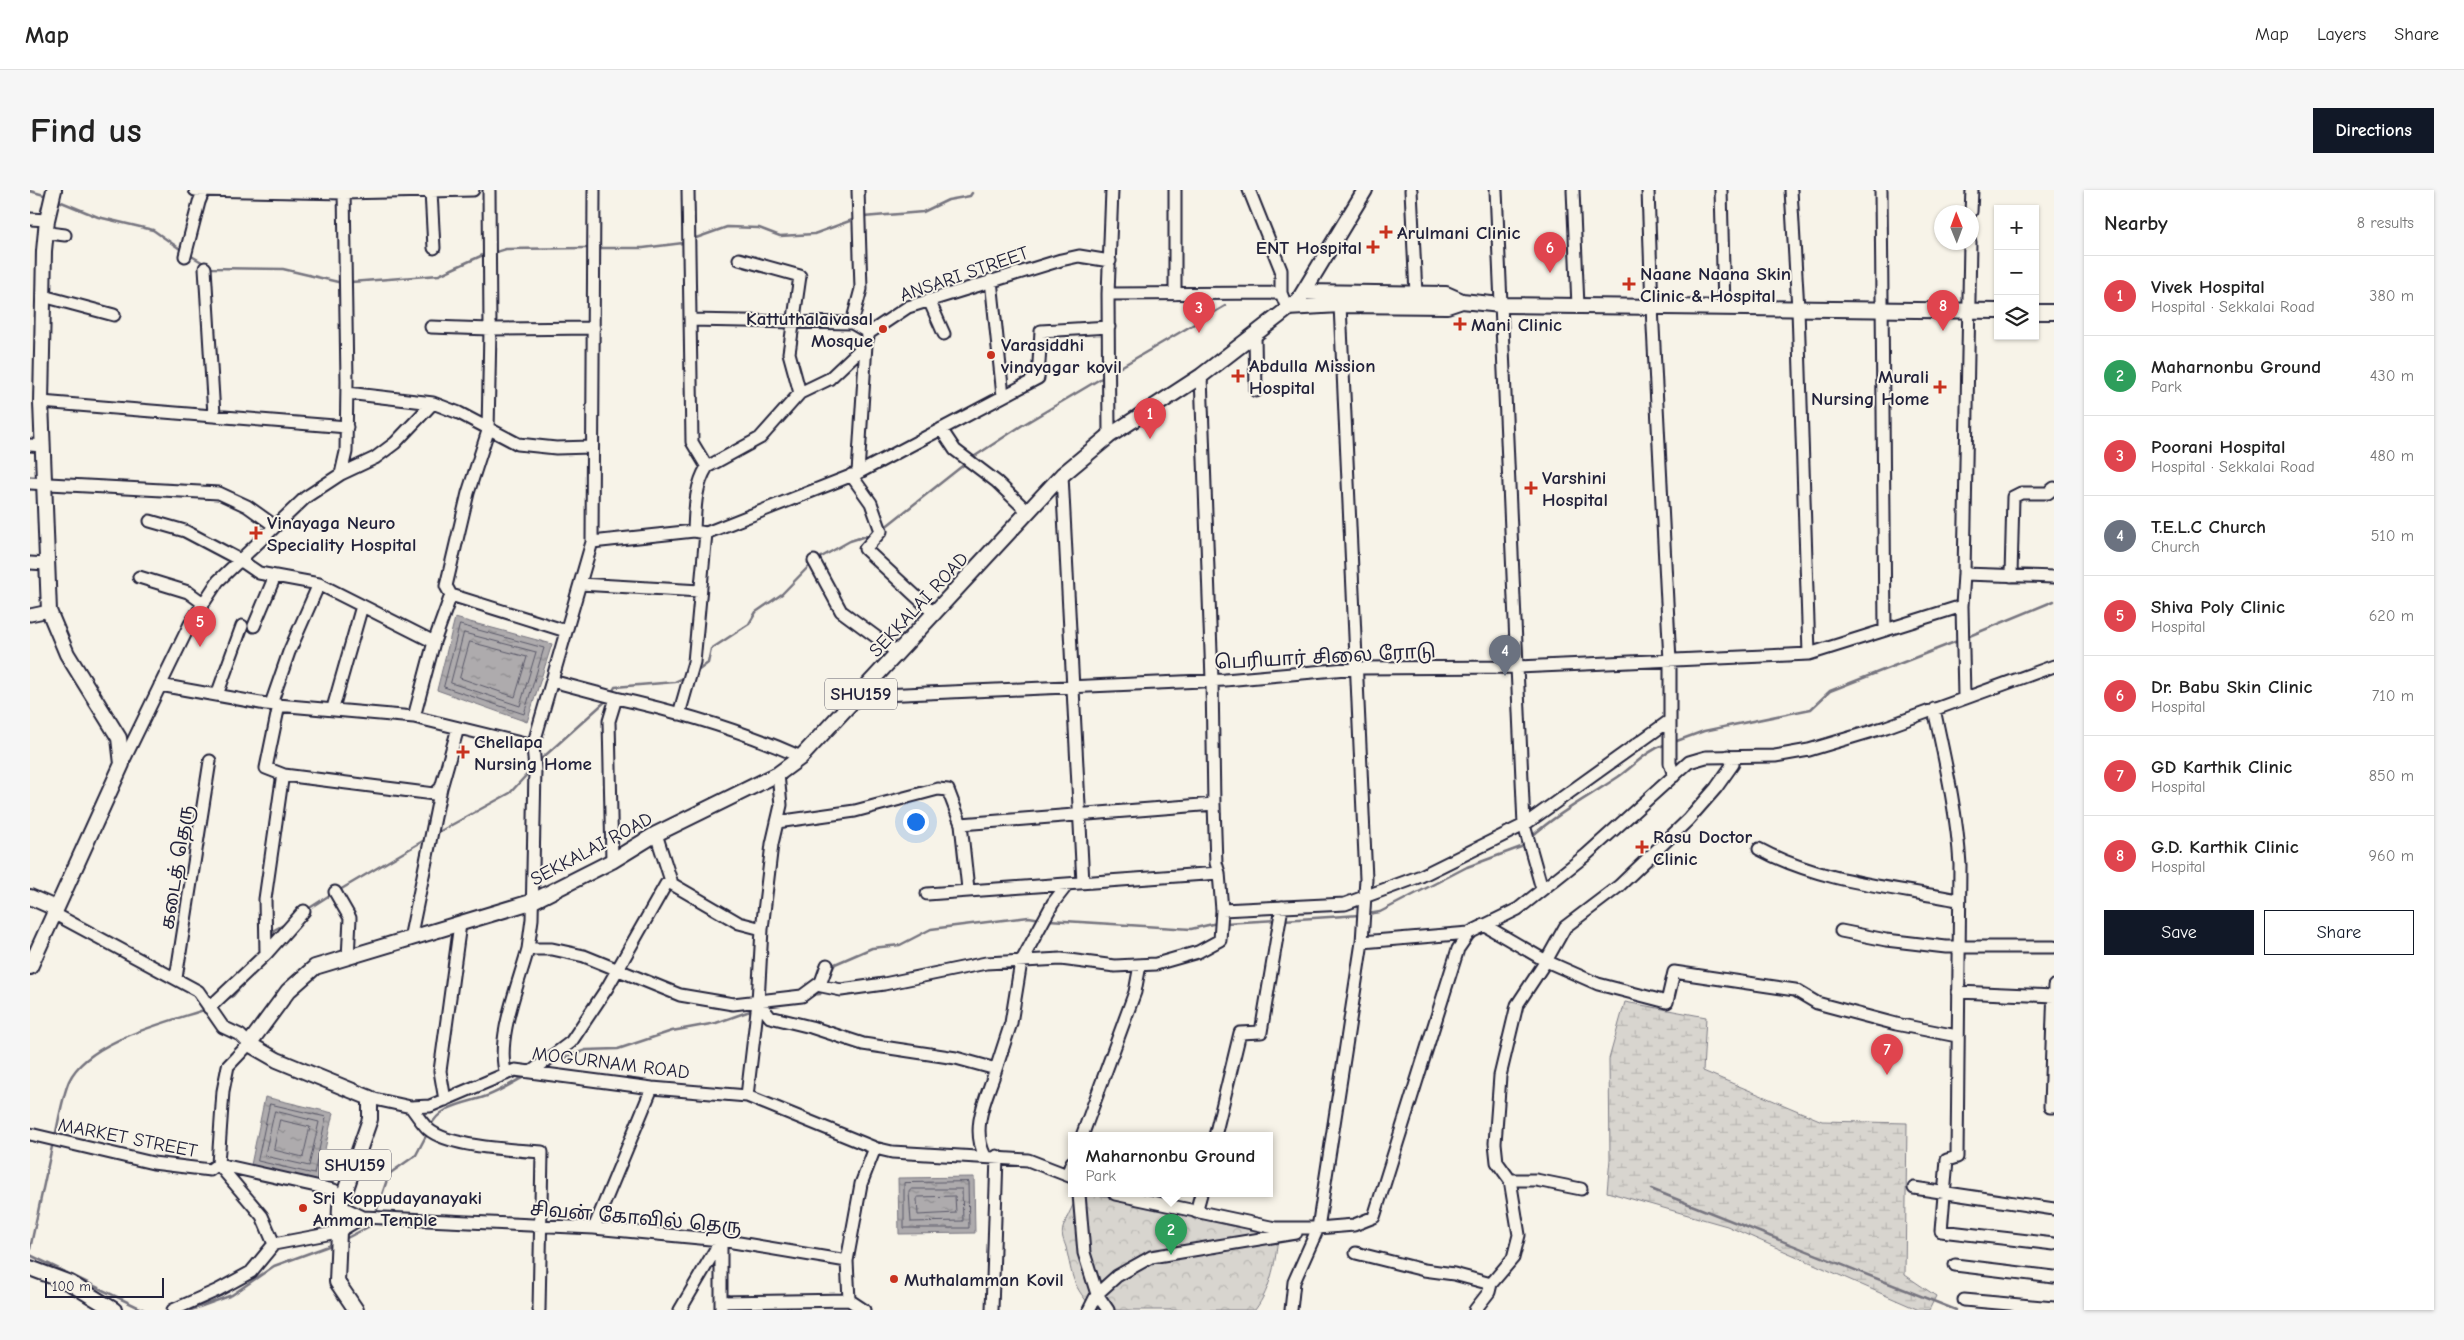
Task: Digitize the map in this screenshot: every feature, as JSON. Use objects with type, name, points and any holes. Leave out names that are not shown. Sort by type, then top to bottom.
[{"type":"main road","points":[[30,967],[122,764],[118,738],[67,654],[48,611],[46,564],[37,484],[36,445],[41,402],[46,225],[54,190]]},
{"type":"main road","name":"SEKKALAI ROAD","points":[[250,1044],[288,990],[315,967],[531,902],[612,861],[656,834],[778,774],[801,757],[1062,475],[1109,436],[1201,376],[1298,301],[1365,190]]},
{"type":"main road","points":[[1305,292],[1446,294],[1462,302]]},
{"type":"main road","points":[[1287,308],[1340,305],[1447,306],[1462,302],[1501,305],[1994,311]]},
{"type":"main road","points":[[2039,312],[2054,312]]},
{"type":"main road","points":[[30,897],[54,911]]},
{"type":"main road","points":[[30,904],[54,911]]},
{"type":"main road","name":"MOGURNAM ROAD","points":[[250,1044],[277,1060],[370,1098]]},
{"type":"main road","name":"SHU159","points":[[356,1310],[337,1282],[338,1232],[340,1206],[370,1119],[370,1098]]},
{"type":"main road","points":[[30,1268],[70,1282],[114,1310]]},
{"type":"street","points":[[194,190],[344,192],[473,190]]},
{"type":"street","points":[[185,256],[199,202],[209,190]]},
{"type":"street","points":[[489,190],[490,329],[488,430],[468,493],[446,586],[452,595],[566,631]]},
{"type":"street","points":[[506,1074],[502,1061],[506,1030],[528,949],[532,919],[535,779],[533,746],[592,542],[591,447],[594,328],[594,190]]},
{"type":"street","points":[[688,190],[692,442],[707,467],[701,477],[696,496],[694,531]]},
{"type":"street","points":[[852,323],[861,289],[858,190]]},
{"type":"street","points":[[1109,436],[1108,294],[1112,190]]},
{"type":"street","points":[[1175,190],[1175,294]]},
{"type":"street","points":[[1249,190],[1281,270],[1281,293],[1287,308]]},
{"type":"street","points":[[1411,190],[1416,294]]},
{"type":"street","points":[[1496,190],[1524,825],[1542,889]]},
{"type":"street","points":[[1573,190],[1578,306]]},
{"type":"street","points":[[1648,190],[1670,661],[1670,762],[1674,776]]},
{"type":"street","points":[[1721,190],[1724,308]]},
{"type":"street","points":[[1791,190],[1798,309],[1809,654]]},
{"type":"street","points":[[1881,190],[1885,629]]},
{"type":"street","points":[[1971,205],[1972,190]]},
{"type":"street","points":[[431,191],[434,248]]},
{"type":"street","points":[[341,474],[346,452],[347,427],[344,192]]},
{"type":"street","points":[[30,219],[46,225],[49,233],[65,235]]},
{"type":"street","points":[[1964,698],[1962,606],[1970,250]]},
{"type":"street","name":"ANSARI STREET","points":[[707,467],[760,438],[800,393],[829,379],[868,338],[908,307],[991,280],[1079,256],[1110,261]]},
{"type":"street","points":[[739,259],[800,276],[795,322],[789,353],[800,393]]},
{"type":"street","points":[[205,268],[214,415]]},
{"type":"street","points":[[991,280],[1003,396]]},
{"type":"street","points":[[1108,294],[1281,293]]},
{"type":"street","points":[[43,296],[114,315]]},
{"type":"street","points":[[929,300],[944,334]]},
{"type":"street","points":[[1291,1310],[1294,1282],[1318,1228],[1362,942],[1365,898],[1357,668],[1340,305]]},
{"type":"street","points":[[690,320],[852,323],[868,338],[855,474],[871,503],[881,531],[865,548],[935,614]]},
{"type":"street","points":[[431,326],[490,329],[594,328]]},
{"type":"street","points":[[592,542],[694,531],[706,533],[855,474],[1038,378],[1041,331],[1109,328]]},
{"type":"street","points":[[1255,336],[1256,391]]},
{"type":"street","points":[[818,985],[841,990],[884,984],[986,963],[1060,960],[1115,966],[1156,964],[1198,952],[1220,940],[1222,912],[1216,863],[1212,680],[1201,376]]},
{"type":"street","points":[[347,393],[432,403],[459,413],[488,430],[518,444],[556,448],[591,447]]},
{"type":"street","points":[[41,402],[347,427]]},
{"type":"street","points":[[122,764],[190,624],[218,581],[306,497],[341,474],[375,458],[394,442],[432,403]]},
{"type":"street","points":[[941,429],[955,450],[997,482],[1028,512]]},
{"type":"street","points":[[1062,475],[1083,883]]},
{"type":"street","points":[[37,484],[218,493],[247,506],[275,526]]},
{"type":"street","points":[[2011,576],[2014,498],[2021,493],[2048,493],[2054,488]]},
{"type":"street","points":[[150,521],[185,531],[240,560],[259,573],[319,584],[434,642]]},
{"type":"street","points":[[679,714],[694,662],[706,533]]},
{"type":"street","points":[[814,561],[841,611],[898,653]]},
{"type":"street","points":[[30,563],[46,564]]},
{"type":"street","points":[[1964,574],[2054,578]]},
{"type":"street","points":[[140,576],[188,592],[204,603]]},
{"type":"street","points":[[254,626],[275,576]]},
{"type":"street","points":[[319,584],[290,652],[275,704],[266,768],[284,775],[434,794],[442,788]]},
{"type":"street","points":[[580,584],[700,591]]},
{"type":"street","points":[[414,717],[434,642],[452,595]]},
{"type":"street","points":[[333,708],[362,606]]},
{"type":"street","name":"பெரியார் சிலை ரோடு","points":[[859,696],[1212,680],[1357,668],[1518,667],[1809,654],[1962,606]]},
{"type":"street","points":[[30,615],[48,611]]},
{"type":"street","points":[[217,695],[242,626]]},
{"type":"street","points":[[1362,942],[1469,933],[1518,909],[1586,855],[1689,762],[1706,757],[1775,756],[1809,750],[1886,727],[2054,666]]},
{"type":"street","points":[[552,681],[756,736],[801,757]]},
{"type":"street","points":[[160,685],[275,704],[414,717],[533,746]]},
{"type":"street","points":[[612,861],[609,721],[616,698]]},
{"type":"street","points":[[1934,709],[1953,794],[1958,828],[1958,1157],[1947,1160],[1941,1231],[2054,1244]]},
{"type":"street","points":[[1222,912],[1345,904],[1421,876],[1524,825],[1669,721]]},
{"type":"street","points":[[410,939],[442,788],[458,728]]},
{"type":"street","points":[[1480,1309],[1490,1292],[1491,1284],[1513,1258],[1519,1235],[1510,1180],[1497,1162],[1494,1143],[1500,1076],[1517,1005],[1565,928],[1619,886],[1688,820],[1716,788],[1733,764],[1728,756]]},
{"type":"street","name":"கடைத் தெரு","points":[[176,978],[210,761]]},
{"type":"street","points":[[748,1096],[758,1002],[762,929],[772,844],[781,805],[778,774]]},
{"type":"street","points":[[266,954],[265,899],[284,775]]},
{"type":"street","points":[[777,822],[855,811],[938,789],[948,790],[961,824],[968,890]]},
{"type":"street","points":[[961,824],[1214,804]]},
{"type":"street","points":[[656,834],[672,884],[739,922],[762,929]]},
{"type":"street","points":[[1759,849],[1809,872],[1958,900]]},
{"type":"street","points":[[927,894],[1218,873]]},
{"type":"street","points":[[531,1072],[571,1042],[617,970],[666,884],[671,880]]},
{"type":"street","points":[[985,1156],[978,1143],[979,1122],[1011,1023],[1021,962],[1053,903],[1067,885]]},
{"type":"street","points":[[335,892],[350,918],[348,958]]},
{"type":"street","points":[[1216,1132],[1240,1033],[1261,1032],[1282,907]]},
{"type":"street","points":[[54,911],[198,991],[224,1028],[240,1035],[250,1044],[228,1066],[223,1091],[218,1164],[262,1216],[274,1244]]},
{"type":"street","points":[[209,1008],[266,954],[304,911]]},
{"type":"street","points":[[445,1100],[440,1071],[460,924]]},
{"type":"street","points":[[1484,925],[1546,961],[1598,984],[1667,1002],[1674,972],[1795,990],[1822,1004],[1896,1024],[1957,1036]]},
{"type":"street","points":[[1841,931],[1886,940],[1946,947],[1958,945],[2054,947]]},
{"type":"street","points":[[1128,1197],[1276,1228],[1354,1226],[1374,1217],[1458,949],[1469,933]]},
{"type":"street","points":[[528,949],[552,950],[584,956],[680,995],[733,1004],[802,996],[821,982],[827,965]]},
{"type":"street","points":[[1083,1132],[1135,992],[1140,965]]},
{"type":"street","points":[[2054,986],[2050,1107],[2054,1107]]},
{"type":"street","points":[[1958,992],[2054,996]]},
{"type":"street","points":[[758,1002],[770,1017],[811,1027],[863,1044],[956,1058],[996,1069]]},
{"type":"street","name":"MOGURNAM ROAD","points":[[370,1098],[411,1107],[430,1106],[516,1070],[652,1088],[748,1096],[875,1148],[892,1152],[997,1156],[1028,1160],[1068,1175]]},
{"type":"street","points":[[594,1228],[652,1088]]},
{"type":"street","points":[[411,1107],[428,1129],[445,1139],[494,1148],[542,1152],[540,1310]]},
{"type":"street","name":"MARKET STREET","points":[[30,1134],[154,1163],[210,1170],[218,1164]]},
{"type":"street","points":[[849,1300],[847,1261],[861,1184],[875,1148]]},
{"type":"street","points":[[992,1310],[997,1156]]},
{"type":"street","points":[[218,1164],[334,1190]]},
{"type":"street","points":[[1510,1180],[1536,1180],[1581,1189]]},
{"type":"street","points":[[1914,1188],[2054,1209]]},
{"type":"street","points":[[1079,1197],[1084,1253],[1097,1294],[1108,1310]]},
{"type":"street","points":[[1196,1212],[1200,1197]]},
{"type":"street","points":[[340,1206],[363,1217]]},
{"type":"street","points":[[173,1310],[218,1290],[251,1272],[274,1244],[338,1232],[363,1217]]},
{"type":"street","name":"சிவன் கோவில் தெரு","points":[[363,1217],[594,1228],[721,1240],[847,1261]]},
{"type":"street","points":[[1089,1310],[1097,1294],[1117,1276],[1151,1257],[1318,1228]]},
{"type":"street","points":[[721,1240],[721,1306],[831,1305],[849,1300],[864,1310]]},
{"type":"street","points":[[680,1310],[721,1240]]},
{"type":"street","points":[[1356,1253],[1491,1284]]},
{"type":"street","points":[[1955,1265],[2054,1277]]},
{"type":"street","points":[[1964,1300],[2054,1308]]},
{"type":"green space","points":[[1625,1002],[1706,1017],[1703,1071],[1822,1121],[1907,1123],[1905,1275],[1936,1296],[1929,1310],[1919,1310],[1727,1226],[1607,1192],[1610,1159],[1609,1059]]},
{"type":"green space","points":[[1077,1197],[1113,1197],[1278,1231],[1272,1273],[1261,1302],[1255,1310],[1094,1310],[1081,1294],[1074,1281],[1062,1234],[1064,1224]]},
{"type":"water","points":[[455,618],[552,644],[527,722],[437,690]]},
{"type":"water","points":[[265,1097],[333,1113],[318,1181],[251,1165]]},
{"type":"water","points":[[974,1177],[975,1233],[899,1234],[898,1178]]},
{"type":"waterway","points":[[30,191],[44,195]]},
{"type":"waterway","points":[[863,217],[923,212],[948,200],[970,196],[972,193]]},
{"type":"waterway","points":[[59,201],[98,217],[153,230],[183,251]]},
{"type":"waterway","points":[[696,238],[727,227],[759,228],[780,236],[814,234],[855,219]]},
{"type":"waterway","points":[[601,248],[643,248],[683,243]]},
{"type":"waterway","points":[[496,252],[506,249],[587,248]]},
{"type":"waterway","points":[[188,254],[212,268],[283,269],[338,282]]},
{"type":"waterway","points":[[351,282],[439,275],[483,255]]},
{"type":"waterway","points":[[1112,372],[1225,306]]},
{"type":"waterway","points":[[972,458],[1021,426],[1105,376]]},
{"type":"waterway","points":[[884,528],[966,463]]},
{"type":"waterway","points":[[816,560],[850,541],[872,534]]},
{"type":"waterway","points":[[695,673],[708,663],[711,649],[749,624],[756,612],[782,594],[812,563]]},
{"type":"waterway","points":[[1967,637],[2054,601]]},
{"type":"waterway","points":[[1674,742],[1704,731],[1811,709],[1830,691],[1960,640]]},
{"type":"waterway","points":[[611,694],[615,687],[675,682],[686,677]]},
{"type":"waterway","points":[[538,762],[608,699]]},
{"type":"waterway","points":[[1531,837],[1562,813],[1618,777],[1647,754],[1666,744]]},
{"type":"waterway","points":[[435,834],[510,793],[531,770]]},
{"type":"waterway","points":[[338,891],[428,838]]},
{"type":"waterway","points":[[1368,914],[1380,912],[1467,867],[1521,847],[1526,843]]},
{"type":"waterway","points":[[308,909],[333,893]]},
{"type":"waterway","points":[[1283,920],[1360,915]]},
{"type":"waterway","points":[[828,978],[835,964],[872,948],[900,945],[931,929],[1029,917],[1041,919]]},
{"type":"waterway","points":[[1049,920],[1191,929],[1217,923]]},
{"type":"waterway","points":[[1225,923],[1277,920]]},
{"type":"waterway","points":[[275,938],[274,930],[287,923]]},
{"type":"waterway","points":[[225,1000],[233,996],[248,978]]},
{"type":"waterway","points":[[811,995],[820,994],[823,989]]},
{"type":"waterway","points":[[55,1137],[69,1081],[78,1067],[110,1044],[130,1035],[207,1009]]},
{"type":"waterway","points":[[553,1062],[586,1050],[618,1049],[672,1031],[716,1023],[753,1010]]},
{"type":"waterway","points":[[430,1127],[435,1119],[447,1109],[492,1094],[526,1076]]},
{"type":"waterway","points":[[375,1215],[389,1174],[416,1155],[428,1132]]},
{"type":"waterway","points":[[30,1249],[53,1142]]},
{"type":"waterway","points":[[1651,1189],[1956,1310]]},
{"type":"waterway","points":[[343,1240],[372,1225],[373,1220]]},
{"type":"waterway","points":[[191,1310],[232,1295],[274,1266],[334,1244]]},
{"type":"waterway","points":[[30,1255],[144,1310]]},
{"type":"place","name":"Arulmani Clinic","points":[[1386,232]]},
{"type":"place","name":"ENT Hospital","points":[[1373,247]]},
{"type":"place","name":"Dr. Babu Skin Clinic","points":[[1550,273]]},
{"type":"place","name":"Naane Naana Skin Clinic & Hospital","points":[[1629,284]]},
{"type":"place","name":"Mani Clinic","points":[[1460,324]]},
{"type":"place","name":"Kattuthalaivasal Mosque","points":[[883,329]]},
{"type":"place","name":"G.D. Karthik Clinic","points":[[1943,331]]},
{"type":"place","name":"Poorani Hospital","points":[[1199,333]]},
{"type":"place","name":"Varasiddhi vinayagar kovil","points":[[991,355]]},
{"type":"place","name":"Abdulla Mission Hospital","points":[[1238,376]]},
{"type":"place","name":"Murali Nursing Home","points":[[1940,387]]},
{"type":"place","name":"Vivek Hospital","points":[[1150,439]]},
{"type":"place","name":"Varshini Hospital","points":[[1531,488]]},
{"type":"place","name":"Vinayaga Neuro Speciality Hospital","points":[[256,533]]},
{"type":"place","name":"Shiva Poly Clinic","points":[[200,647]]},
{"type":"place","name":"T.E.L.C Church","points":[[1505,676]]},
{"type":"place","name":"Chellapa Nursing Home","points":[[463,752]]},
{"type":"place","name":"Rasu Doctor Clinic","points":[[1642,847]]},
{"type":"place","name":"GD Karthik Clinic","points":[[1887,1075]]},
{"type":"place","name":"Sri Koppudayanayaki Amman Temple","points":[[303,1208]]},
{"type":"place","name":"Maharnonbu Ground","points":[[1171,1255]]},
{"type":"place","name":"Muthalamman Kovil","points":[[894,1279]]}]
